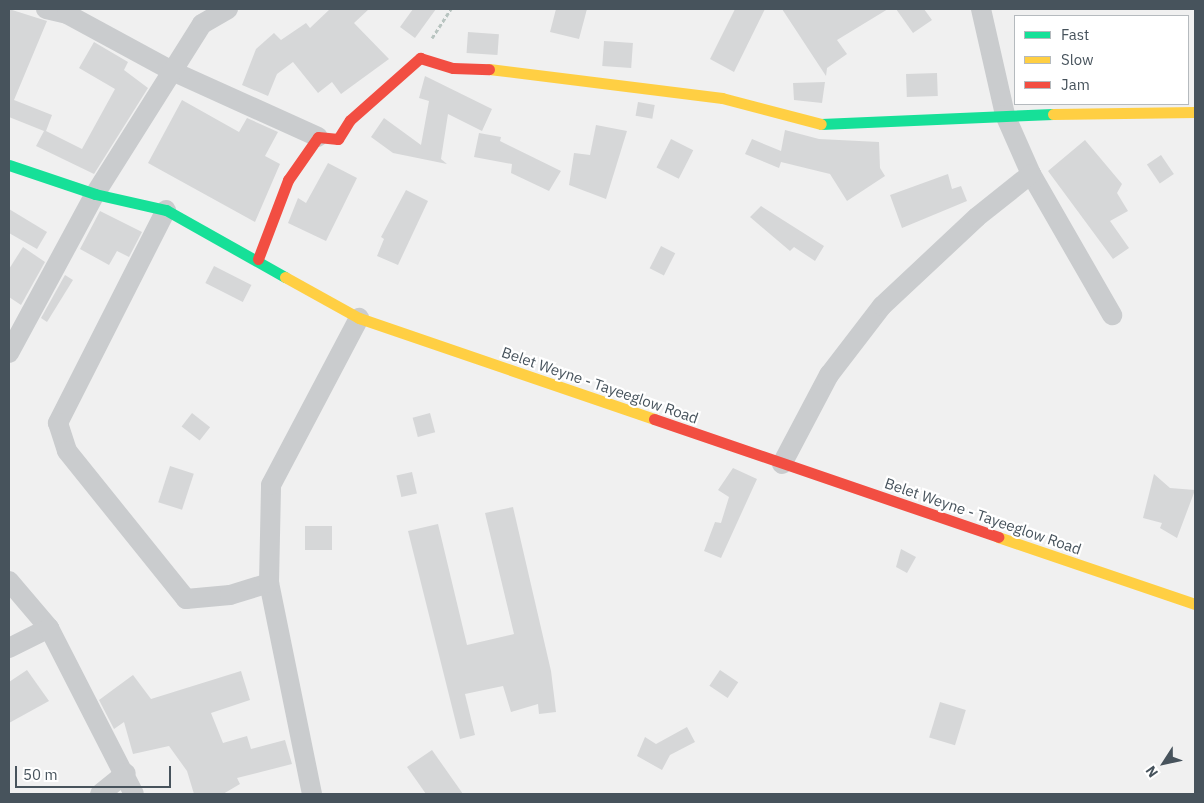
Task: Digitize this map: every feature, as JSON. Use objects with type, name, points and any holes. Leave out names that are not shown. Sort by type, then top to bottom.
[{"type":"main road","points":[[258,259],[288,180],[318,137],[338,138],[350,120],[420,58],[452,68],[516,70],[722,98],[823,124],[1005,115],[1195,112]]},
{"type":"main road","name":"Belet Weyne - Tayeeglow Road","points":[[9,165],[94,194],[166,210],[258,259],[359,318],[1195,604]]},
{"type":"street","points":[[46,9],[67,14],[172,71],[318,137]]},
{"type":"street","points":[[9,353],[94,194],[172,71],[202,24],[228,9]]},
{"type":"street","points":[[981,9],[1005,115],[1031,174],[1112,315]]},
{"type":"street","points":[[782,464],[829,375],[882,306],[977,217],[1031,174]]},
{"type":"street","points":[[166,210],[58,423],[67,451],[186,599],[230,595],[270,583]]},
{"type":"street","points":[[312,794],[270,583],[271,485],[359,318]]},
{"type":"street","points":[[9,581],[49,628],[126,773],[134,794]]},
{"type":"street","points":[[9,648],[49,628]]},
{"type":"street","points":[[100,794],[126,773]]},
{"type":"path","points":[[420,58],[451,9]]},
{"type":"building","points":[[9,9],[47,21],[14,100],[52,115],[46,131],[82,149],[115,89],[79,68],[94,42],[128,62],[124,70],[148,88],[94,174],[36,146],[44,131],[9,117]]},
{"type":"building","points":[[330,9],[369,9],[354,23],[389,59],[341,94],[332,82],[318,93],[293,62],[277,74],[268,96],[242,85],[256,49],[274,33],[281,40],[306,23],[310,28]]},
{"type":"building","points":[[413,9],[436,9],[415,38],[400,27]]},
{"type":"building","points":[[556,9],[587,9],[579,39],[550,32]]},
{"type":"building","points":[[735,9],[765,9],[734,72],[710,59]]},
{"type":"building","points":[[782,9],[888,9],[837,40],[847,54],[827,68],[826,76]]},
{"type":"building","points":[[896,9],[924,9],[932,20],[913,33]]},
{"type":"building","points":[[468,32],[499,34],[497,55],[467,53]]},
{"type":"building","points":[[604,41],[633,43],[631,68],[602,66]]},
{"type":"building","points":[[937,73],[938,96],[907,97],[906,74]]},
{"type":"building","points":[[425,76],[492,109],[482,131],[448,114],[441,159],[447,164],[393,153],[371,137],[384,118],[421,145],[429,101],[419,98]]},
{"type":"building","points":[[825,82],[822,103],[794,100],[793,83]]},
{"type":"building","points":[[182,100],[239,132],[247,118],[278,132],[265,156],[280,164],[255,222],[148,163]]},
{"type":"building","points":[[638,102],[655,105],[652,119],[636,116]]},
{"type":"building","points":[[596,125],[627,131],[606,199],[569,185],[574,153],[590,155]]},
{"type":"building","points":[[785,130],[819,139],[879,142],[880,168],[885,176],[847,201],[830,174],[781,162],[779,168],[745,154],[752,139],[781,151]]},
{"type":"building","points":[[479,133],[501,137],[500,141],[561,171],[549,191],[511,173],[512,164],[474,157]]},
{"type":"building","points":[[671,139],[693,150],[679,179],[656,168]]},
{"type":"building","points":[[1085,140],[1122,184],[1117,193],[1128,211],[1110,221],[1129,248],[1113,259],[1048,171]]},
{"type":"building","points":[[1161,155],[1174,174],[1160,184],[1147,165]]},
{"type":"building","points":[[328,163],[357,178],[326,241],[288,223],[298,198],[306,203]]},
{"type":"building","points":[[948,174],[952,189],[961,186],[967,201],[902,228],[890,195]]},
{"type":"building","points":[[406,190],[428,201],[398,265],[377,256],[384,239],[381,237]]},
{"type":"building","points":[[761,206],[824,246],[815,261],[794,247],[790,251],[750,217]]},
{"type":"building","points":[[9,209],[47,232],[37,249],[9,233]]},
{"type":"building","points":[[100,211],[142,232],[129,257],[117,251],[109,265],[80,249]]},
{"type":"building","points":[[661,246],[675,253],[664,276],[650,268]]},
{"type":"building","points":[[23,247],[45,262],[21,305],[9,297],[9,269]]},
{"type":"building","points":[[214,266],[251,285],[243,302],[205,283]]},
{"type":"building","points":[[65,275],[73,280],[47,322],[41,318]]},
{"type":"building","points":[[192,413],[210,427],[200,441],[182,426]]},
{"type":"building","points":[[430,413],[435,432],[418,437],[413,418]]},
{"type":"building","points":[[170,466],[194,474],[182,510],[158,502]]},
{"type":"building","points":[[733,468],[757,479],[721,558],[704,551],[715,522],[721,523],[729,497],[718,490]]},
{"type":"building","points":[[412,472],[417,493],[401,497],[396,476]]},
{"type":"building","points":[[1154,474],[1170,488],[1195,490],[1177,538],[1160,528],[1162,523],[1143,518]]},
{"type":"building","points":[[513,507],[551,671],[556,712],[539,714],[538,704],[511,712],[503,686],[465,694],[475,735],[460,739],[408,531],[438,524],[467,645],[514,634],[485,513]]},
{"type":"building","points":[[305,526],[332,526],[332,550],[305,550]]},
{"type":"building","points":[[901,549],[916,557],[907,573],[896,567]]},
{"type":"building","points":[[27,670],[49,701],[9,723],[9,682]]},
{"type":"building","points":[[720,670],[738,682],[728,698],[709,686]]},
{"type":"building","points":[[241,671],[250,700],[211,713],[223,743],[247,736],[251,749],[285,740],[292,764],[237,778],[240,784],[223,794],[194,794],[187,771],[169,746],[133,754],[124,722],[114,729],[99,700],[133,675],[151,699]]},
{"type":"building","points":[[940,702],[966,710],[955,745],[929,737]]},
{"type":"building","points":[[687,727],[695,742],[670,755],[662,770],[637,756],[645,737],[656,744]]},
{"type":"building","points":[[432,750],[463,794],[426,794],[407,767]]},
{"type":"traffic: fast","points":[[821,124],[1053,114]]},
{"type":"traffic: fast","points":[[9,165],[95,194],[166,210],[285,277]]},
{"type":"traffic: slow","points":[[489,69],[722,98],[821,124]]},
{"type":"traffic: slow","points":[[1053,114],[1195,112]]},
{"type":"traffic: slow","points":[[285,277],[359,318],[654,419]]},
{"type":"traffic: slow","points":[[998,537],[1195,604]]},
{"type":"traffic: jam","points":[[258,259],[288,180],[318,137],[338,139],[350,120],[420,58],[453,68],[489,69]]},
{"type":"traffic: jam","points":[[654,419],[998,537]]}]
